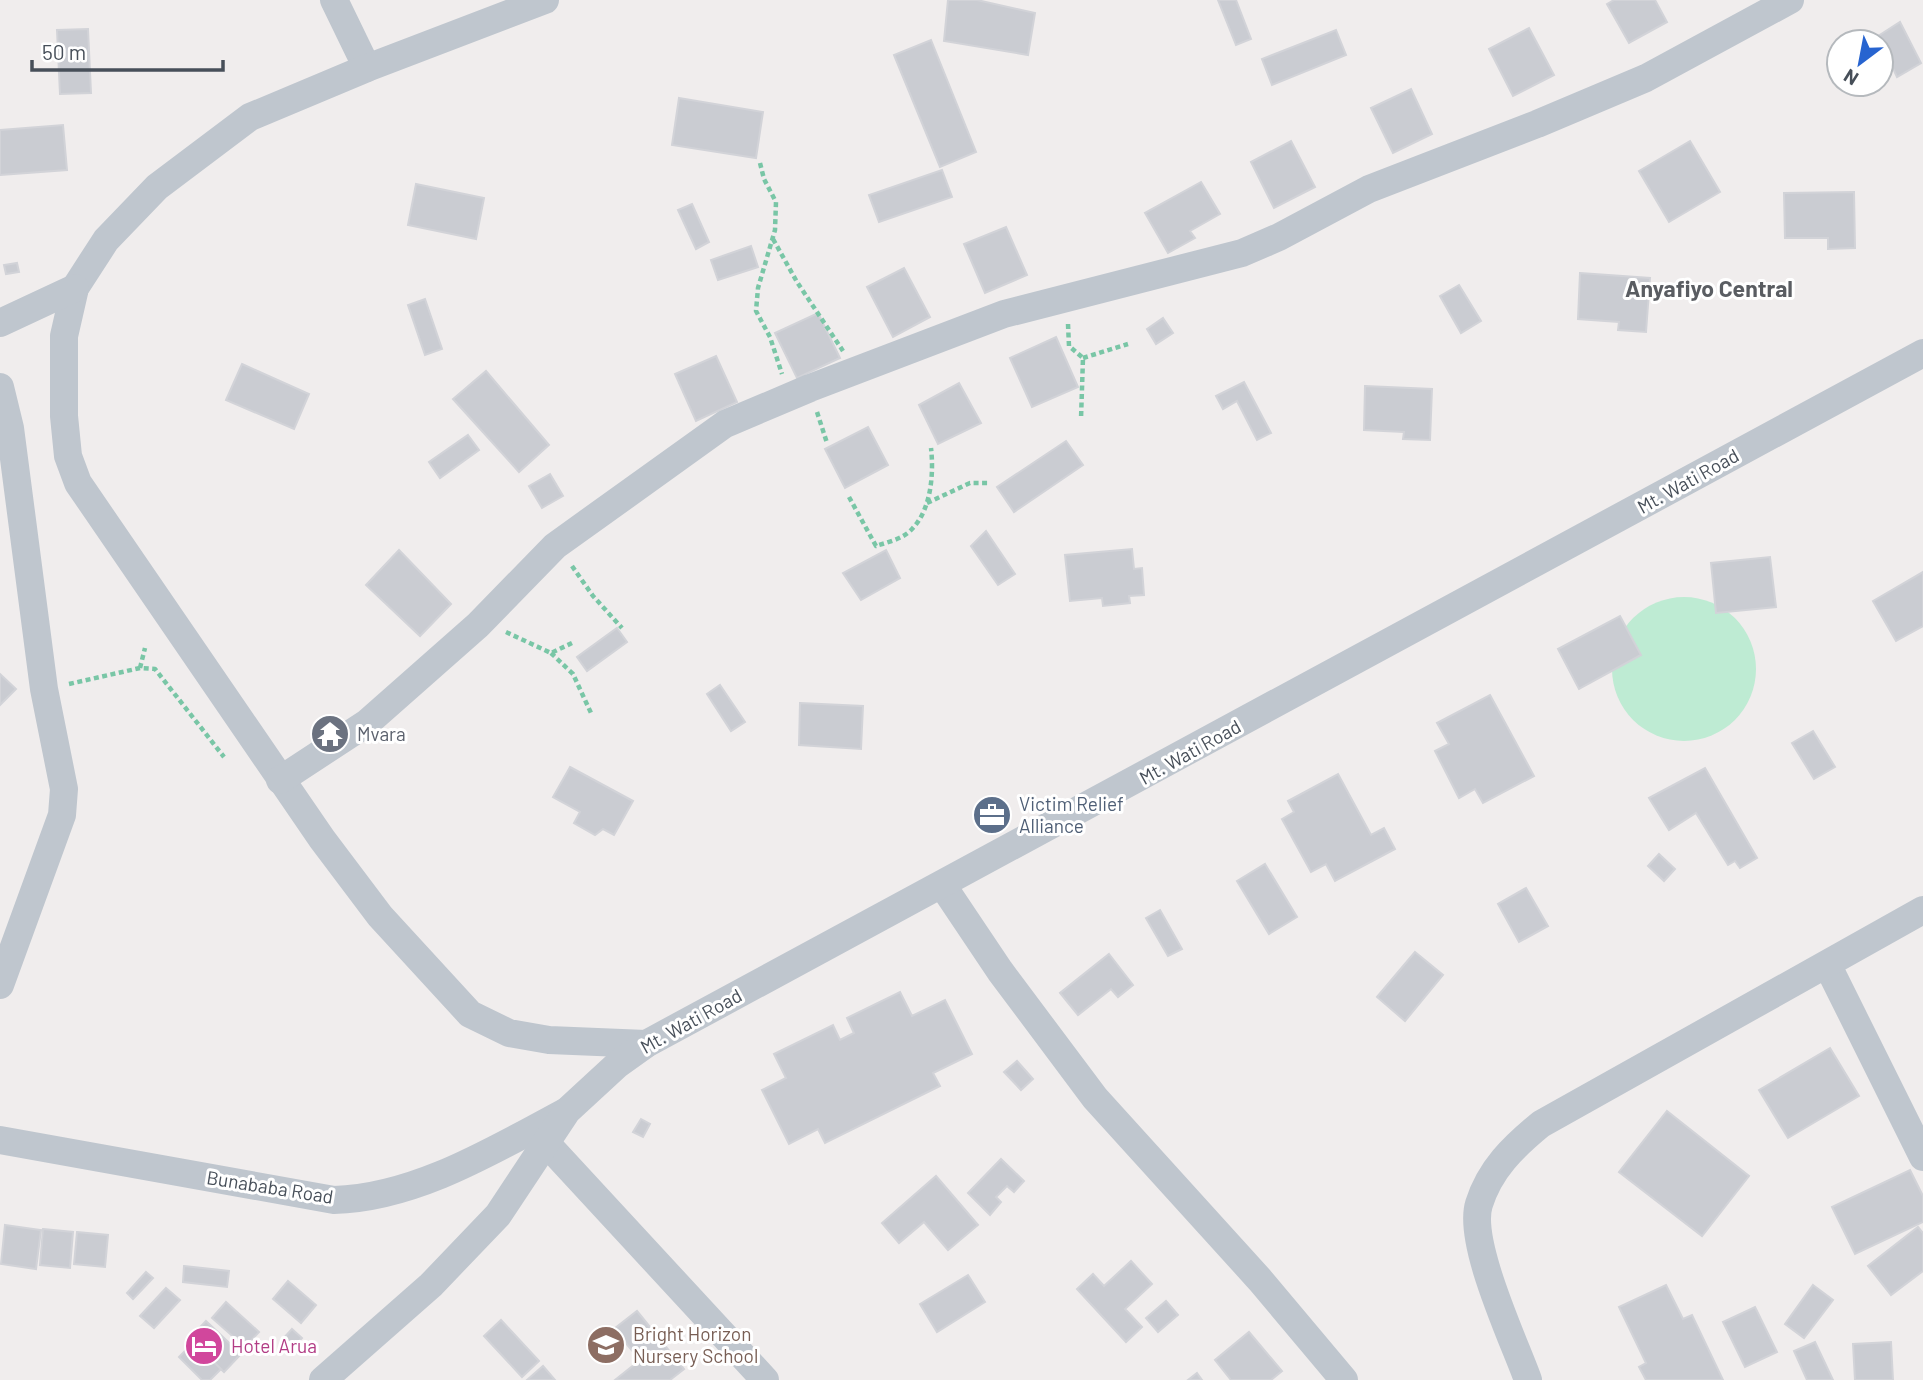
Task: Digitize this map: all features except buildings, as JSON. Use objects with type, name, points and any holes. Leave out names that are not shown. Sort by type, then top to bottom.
[{"type":"street","points":[[334,0],[367,68]]},
{"type":"street","points":[[545,0],[367,68],[250,117],[200,152],[157,187],[106,240],[75,288],[64,336],[64,416],[68,456],[78,483],[280,780],[380,916],[470,1014],[509,1033],[549,1040],[646,1044]]},
{"type":"street","points":[[280,780],[367,723],[478,625],[555,546],[725,424],[789,396],[1004,314],[1242,253],[1279,237],[1369,189],[1646,79],[1790,0]]},
{"type":"street","points":[[0,323],[75,288]]},
{"type":"street","name":"Mt. Wati Road","points":[[323,1380],[431,1285],[488,1225],[567,1111],[609,1071],[646,1044],[943,886],[1923,353]]},
{"type":"street","points":[[0,387],[10,428],[44,689],[64,789],[62,815],[0,985]]},
{"type":"street","points":[[943,886],[1016,994],[1095,1098],[1234,1250],[1344,1380]]},
{"type":"street","points":[[1528,1380],[1482,1256],[1478,1207],[1496,1167],[1515,1145],[1541,1124],[1828,966],[1923,910]]},
{"type":"street","points":[[1828,966],[1923,1157]]},
{"type":"street","name":"Bunababa Road","points":[[0,1140],[334,1200],[367,1199],[484,1155],[567,1111]]},
{"type":"street","points":[[546,1143],[765,1380]]},
{"type":"path","points":[[760,163],[764,179],[776,202],[773,239],[758,288],[756,311],[769,337],[789,396]]},
{"type":"path","points":[[773,239],[855,372]]},
{"type":"path","points":[[1067,296],[1069,346],[1083,358]]},
{"type":"path","points":[[1083,358],[1128,344]]},
{"type":"path","points":[[1081,419],[1083,358]]},
{"type":"path","points":[[849,497],[876,546],[895,540],[912,529],[926,504],[933,467],[931,448]]},
{"type":"path","points":[[926,504],[970,483],[990,483]]},
{"type":"path","points":[[555,546],[593,596],[622,628]]},
{"type":"path","points":[[478,625],[500,628],[551,653],[573,674],[592,713]]},
{"type":"path","points":[[551,653],[572,643]]},
{"type":"path","points":[[139,668],[145,648]]},
{"type":"path","points":[[44,689],[139,668],[155,669],[223,757]]},
{"type":"green space","points":[[1684,597],[1712,602],[1735,618],[1751,641],[1756,669],[1751,697],[1735,720],[1712,736],[1684,741],[1656,736],[1633,720],[1617,697],[1612,669],[1617,641],[1633,618],[1656,602]]},
{"type":"place","name":"Mvara","points":[[330,734]]},
{"type":"place","name":"Victim Relief Alliance","points":[[992,815]]},
{"type":"place","name":"Bright Horizon Nursery School","points":[[606,1345]]},
{"type":"place","name":"Hotel Arua","points":[[204,1346]]},
{"type":"district","name":"Anyafiyo Central","points":[[1709,289]]}]
